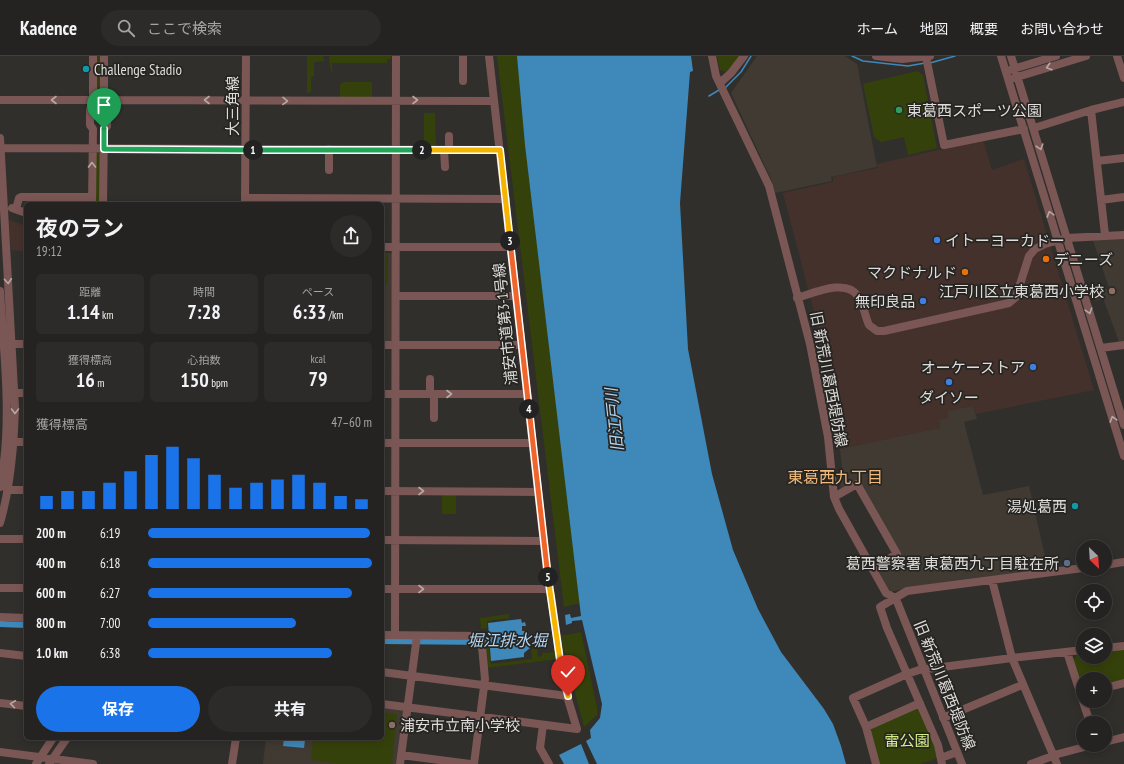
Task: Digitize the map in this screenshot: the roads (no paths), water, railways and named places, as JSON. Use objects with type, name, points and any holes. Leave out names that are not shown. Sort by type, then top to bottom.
[{"type":"street","points":[[16,210],[19,198],[21,197],[92,201],[93,129],[90,126],[90,110],[93,100],[93,56]]},
{"type":"street","points":[[104,56],[104,100],[107,110],[107,126],[104,129],[104,202]]},
{"type":"street","name":"大三角線","points":[[245,201],[246,56]]},
{"type":"street","points":[[395,635],[396,56]]},
{"type":"street","points":[[463,56],[463,81]]},
{"type":"street","name":"浦安市道第3-1号線","points":[[490,56],[549,589],[560,660],[577,730],[543,725]]},
{"type":"street","name":"旧 新荒川葛西堤防線","points":[[712,56],[716,76],[769,186],[810,344],[828,437],[834,497],[886,593],[895,598],[962,764]]},
{"type":"street","points":[[720,83],[731,73],[744,56]]},
{"type":"street","points":[[876,56],[902,59],[928,57],[944,145],[1024,129]]},
{"type":"street","points":[[1001,56],[1122,440],[1124,456]]},
{"type":"street","points":[[1011,56],[1124,425]]},
{"type":"street","points":[[1006,71],[1056,56]]},
{"type":"street","points":[[1008,80],[1086,56]]},
{"type":"street","points":[[1117,56],[1124,78]]},
{"type":"street","points":[[0,100],[93,100]]},
{"type":"street","points":[[104,100],[494,101]]},
{"type":"street","points":[[1034,128],[1091,110],[1124,102]]},
{"type":"street","points":[[1091,110],[1105,235]]},
{"type":"street","points":[[444,167],[449,136]]},
{"type":"street","points":[[0,138],[2,205],[14,393],[14,442],[4,489],[0,523]]},
{"type":"street","points":[[1,148],[500,150]]},
{"type":"street","points":[[329,149],[330,170]]},
{"type":"street","points":[[1097,161],[1124,158]]},
{"type":"street","points":[[1101,200],[1124,197]]},
{"type":"street","points":[[245,201],[349,201],[396,198],[506,199]]},
{"type":"street","points":[[2,205],[24,212]]},
{"type":"street","points":[[797,298],[832,288],[843,286],[850,288],[860,297],[869,325],[877,330],[895,328],[1009,302],[1016,297],[1027,262],[1032,252],[1039,247],[1067,238],[1124,235]]},
{"type":"street","points":[[384,247],[511,247]]},
{"type":"street","points":[[0,291],[2,339],[7,395],[2,466],[4,489]]},
{"type":"street","points":[[396,296],[516,296]]},
{"type":"street","points":[[12,344],[24,344]]},
{"type":"street","points":[[384,345],[522,345]]},
{"type":"street","points":[[1101,348],[1124,345]]},
{"type":"street","points":[[430,379],[434,418]]},
{"type":"street","points":[[14,393],[24,393]]},
{"type":"street","points":[[384,394],[527,394]]},
{"type":"street","points":[[14,442],[24,442]]},
{"type":"street","points":[[384,442],[533,443]]},
{"type":"street","points":[[834,497],[857,484],[897,554],[872,569]]},
{"type":"street","points":[[4,489],[24,490]]},
{"type":"street","points":[[384,491],[538,492]]},
{"type":"street","points":[[0,539],[24,539]]},
{"type":"street","points":[[384,540],[544,541]]},
{"type":"street","points":[[1112,564],[1124,562]]},
{"type":"street","points":[[957,752],[941,762],[938,745],[887,628],[880,608],[907,591],[1076,569]]},
{"type":"street","points":[[992,580],[1012,658],[1022,685],[1057,764]]},
{"type":"street","points":[[0,588],[24,588]]},
{"type":"street","points":[[384,589],[549,589]]},
{"type":"street","points":[[0,617],[24,618]]},
{"type":"street","points":[[384,635],[481,636],[485,679],[474,764]]},
{"type":"street","points":[[400,764],[417,636]]},
{"type":"street","points":[[1112,647],[1124,646]]},
{"type":"street","points":[[876,764],[866,727],[853,698],[907,674],[923,670],[1076,651]]},
{"type":"street","points":[[1068,652],[1076,676]]},
{"type":"street","points":[[0,653],[24,656]]},
{"type":"street","points":[[384,672],[568,696]]},
{"type":"street","points":[[1112,686],[1124,683]]},
{"type":"street","points":[[943,718],[1022,685]]},
{"type":"street","points":[[0,702],[24,706]]},
{"type":"street","points":[[866,727],[920,703]]},
{"type":"street","points":[[384,704],[543,725],[540,748],[549,764]]},
{"type":"street","points":[[1112,740],[1124,737]]},
{"type":"street","points":[[38,760],[52,740]]},
{"type":"street","points":[[54,762],[66,740]]},
{"type":"street","points":[[232,764],[236,740]]},
{"type":"street","points":[[1031,764],[1076,750]]},
{"type":"street","points":[[0,752],[38,760],[93,764]]},
{"type":"street","points":[[401,755],[470,764]]},
{"type":"water","name":"旧江戸川","points":[[517,56],[691,56],[693,71],[690,72],[680,203],[688,349],[712,474],[733,550],[758,609],[781,652],[824,709],[833,724],[846,764],[597,764],[586,741],[591,738],[590,730],[600,718],[602,704],[582,620],[572,621],[572,623],[566,625],[565,615],[570,614],[571,618],[581,616],[525,145]]},
{"type":"water","name":"堀江排水堀","points":[[521,619],[522,623],[525,622],[526,626],[522,626],[522,631],[528,631],[530,648],[524,653],[524,657],[491,661],[488,623]]},
{"type":"water","points":[[284,740],[305,740],[304,748],[283,746]]},
{"type":"water","points":[[581,744],[589,764],[564,764],[559,755]]},
{"type":"waterway","points":[[725,88],[741,72],[751,56]]},
{"type":"waterway","points":[[852,56],[863,61],[908,66],[925,63]]},
{"type":"waterway","points":[[930,63],[955,56]]},
{"type":"waterway","points":[[709,96],[719,90]]},
{"type":"waterway","points":[[0,624],[24,625]]},
{"type":"waterway","points":[[384,641],[490,642]]},
{"type":"place","name":"Challenge Stadio","points":[[86,69]]},
{"type":"place","name":"東葛西スポーツ公園","points":[[899,110]]},
{"type":"place","name":"イトーヨーカドー","points":[[937,240]]},
{"type":"place","name":"デニーズ","points":[[1046,259]]},
{"type":"place","name":"マクドナルド","points":[[965,272]]},
{"type":"place","name":"江戸川区立東葛西小学校","points":[[1112,291]]},
{"type":"place","name":"無印良品","points":[[923,301]]},
{"type":"place","name":"オーケーストア","points":[[1033,367]]},
{"type":"place","name":"ダイソー","points":[[949,382]]},
{"type":"place","name":"湯処葛西","points":[[1075,506]]},
{"type":"place","name":"葛西警察署 東葛西九丁目駐在所","points":[[1067,563]]},
{"type":"place","name":"浦安市立南小学校","points":[[392,725]]},
{"type":"district","name":"東葛西九丁目","points":[[835,477]]},
{"type":"park label","name":"雷公園","points":[[907,740]]}]
